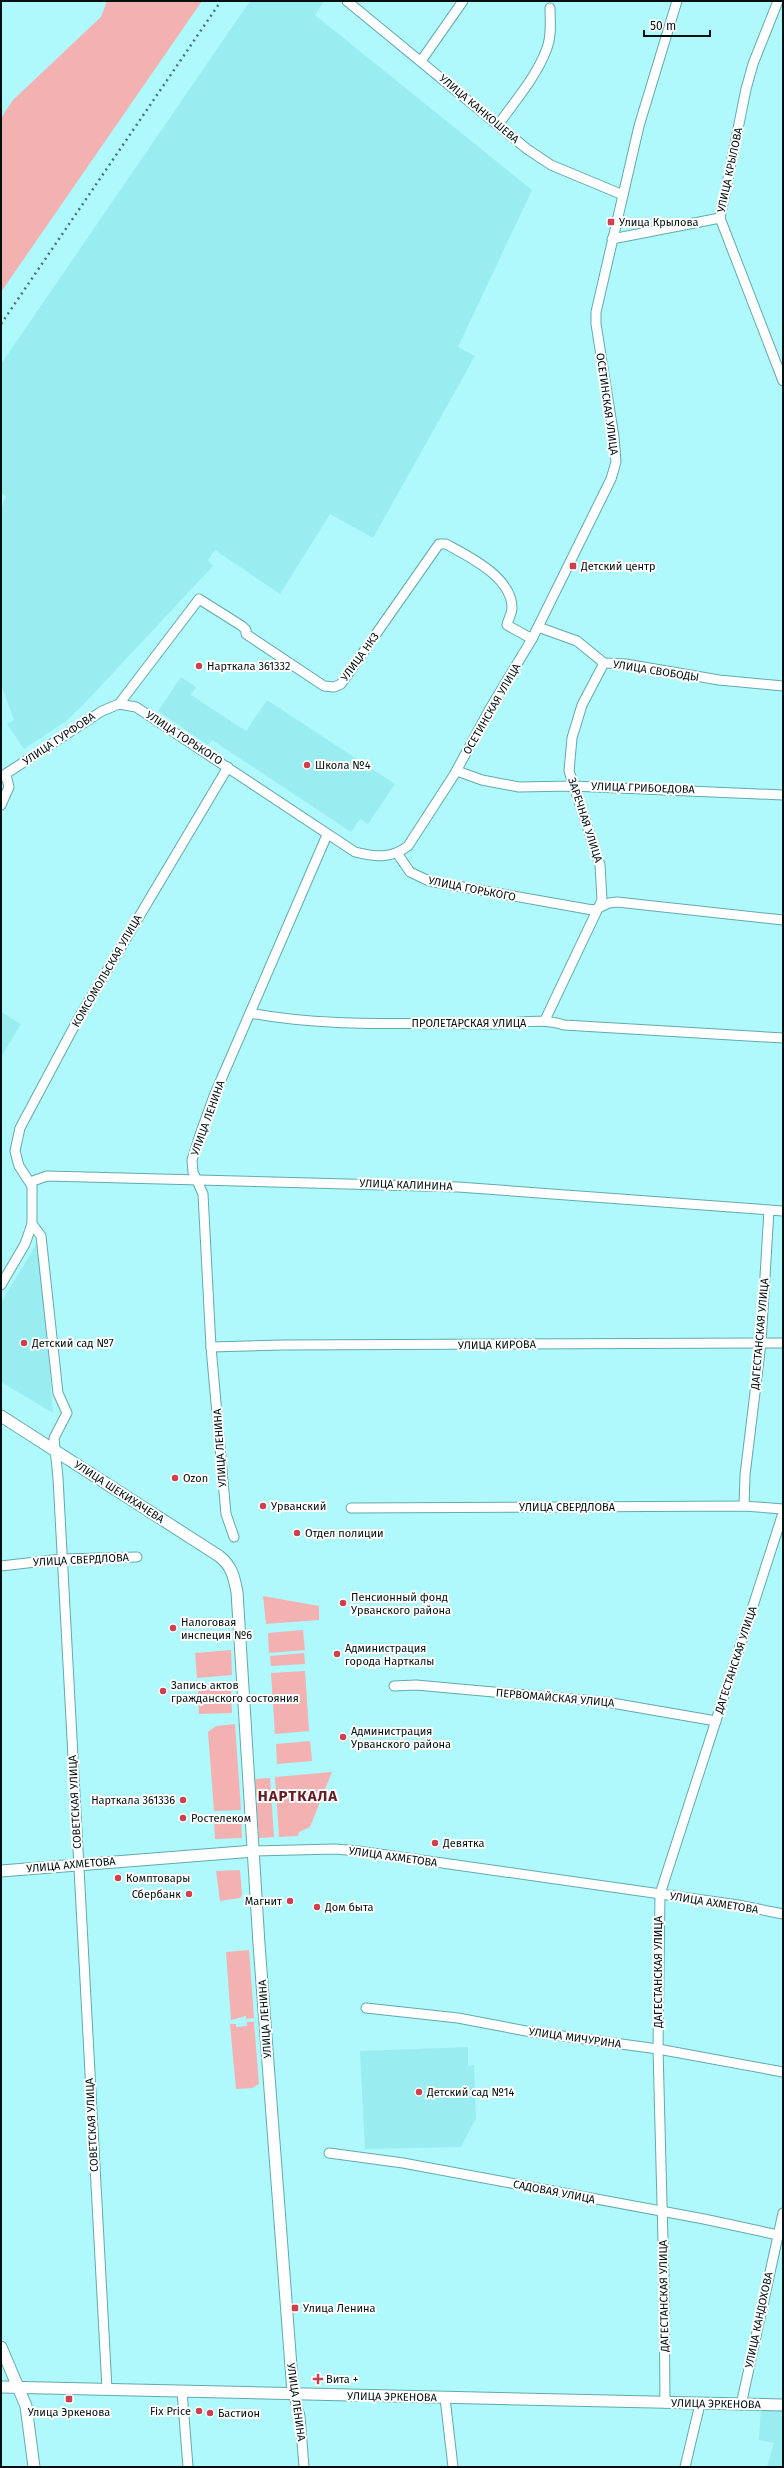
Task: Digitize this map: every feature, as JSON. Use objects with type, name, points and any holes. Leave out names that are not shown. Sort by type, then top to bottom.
[{"type":"street","name":"УЛИЦА КАНКОШЕВА","points":[[347,1],[498,125],[551,166],[623,195]]},
{"type":"street","points":[[421,61],[463,1]]},
{"type":"street","name":"ОСЕТИНСКАЯ УЛИЦА","points":[[397,853],[416,836],[457,771],[491,707],[532,639],[615,470],[614,436],[596,324],[598,298],[639,126],[677,1]]},
{"type":"street","name":"УЛИЦА КРЫЛОВА","points":[[778,1],[753,64],[746,89],[720,218],[783,381]]},
{"type":"street","points":[[498,125],[525,88],[547,48],[550,36],[550,8]]},
{"type":"street","points":[[612,239],[720,218]]},
{"type":"street","name":"УЛИЦА НКЗ","points":[[119,704],[199,599],[242,626],[246,630],[246,634],[324,686],[334,687],[341,684],[355,668],[424,562],[439,544],[446,544],[486,566],[510,597],[512,608],[507,625],[532,639]]},
{"type":"street","name":"УЛИЦА СВОБОДЫ","points":[[538,627],[577,641],[604,663],[626,664],[719,680],[783,686]]},
{"type":"street","name":"ЗАРЕЧНАЯ УЛИЦА","points":[[545,1020],[564,976],[600,908],[602,884],[600,865],[572,786],[569,771],[572,738],[582,705],[604,663]]},
{"type":"street","name":"УЛИЦА ГОРЬКОГО","points":[[119,704],[136,706],[327,835],[355,852],[376,856],[397,853],[410,872],[429,881],[538,902],[594,910],[608,903],[617,902],[783,920]]},
{"type":"street","name":"УЛИЦА ГУРФОВА","points":[[3,776],[102,711],[119,704]]},
{"type":"street","name":"КОМСОМОЛЬСКАЯ УЛИЦА","points":[[30,1182],[16,1158],[15,1146],[20,1128],[77,1021],[228,767]]},
{"type":"street","name":"УЛИЦА ГРИБОЕДОВА","points":[[457,771],[482,780],[519,787],[572,786],[783,795]]},
{"type":"street","points":[[1,805],[9,787],[3,776]]},
{"type":"street","name":"УЛИЦА ЛЕНИНА","points":[[234,1537],[226,1514],[211,1348],[203,1194],[196,1180],[192,1160],[214,1096],[327,835]]},
{"type":"street","name":"ПРОЛЕТАРСКАЯ УЛИЦА","points":[[250,1014],[273,1017],[394,1024],[508,1024],[532,1023],[545,1020],[564,1025],[783,1038]]},
{"type":"street","name":"УЛИЦА КАЛИНИНА","points":[[30,1182],[46,1176],[458,1187],[783,1211]]},
{"type":"street","points":[[1,1285],[25,1244],[32,1224],[33,1199],[30,1182]]},
{"type":"street","name":"ДАГЕСТАНСКАЯ УЛИЦА","points":[[744,1506],[745,1475],[761,1343],[769,1210]]},
{"type":"street","name":"СОВЕТСКАЯ УЛИЦА","points":[[32,1224],[41,1236],[58,1393],[68,1413],[54,1438],[79,1864],[107,2389]]},
{"type":"street","name":"УЛИЦА КИРОВА","points":[[211,1348],[284,1345],[783,1343]]},
{"type":"street","name":"УЛИЦА ШЕКИХАЧЕВА","points":[[1,1416],[219,1556],[229,1564],[233,1571]]},
{"type":"street","name":"УЛИЦА СВЕРДЛОВА","points":[[351,1508],[744,1506],[783,1509]]},
{"type":"street","name":"ДАГЕСТАНСКАЯ УЛИЦА","points":[[665,2403],[658,2049],[660,1894],[783,1513]]},
{"type":"street","name":"УЛИЦА СВЕРДЛОВА","points":[[1,1566],[62,1559],[137,1557]]},
{"type":"street","name":"УЛИЦА ЛЕНИНА","points":[[233,1571],[237,1592],[293,2393],[300,2416],[304,2467]]},
{"type":"street","name":"ПЕРВОМАЙСКАЯ УЛИЦА","points":[[394,1686],[416,1685],[606,1702],[716,1721]]},
{"type":"street","name":"УЛИЦА АХМЕТОВА","points":[[1,1870],[254,1851],[335,1849],[660,1894],[783,1914]]},
{"type":"street","name":"УЛИЦА МИЧУРИНА","points":[[366,2008],[458,2018],[526,2031],[658,2049],[783,2072]]},
{"type":"street","name":"САДОВАЯ УЛИЦА","points":[[329,2153],[384,2159],[662,2211],[778,2235]]},
{"type":"street","name":"УЛИЦА КАНДОХОВА","points":[[741,2405],[783,2213]]},
{"type":"street","points":[[1,2347],[26,2406],[34,2467]]},
{"type":"street","name":"УЛИЦА ЭРКЕНОВА","points":[[1,2387],[783,2405]]},
{"type":"street","points":[[182,2391],[188,2467]]},
{"type":"street","points":[[445,2398],[453,2467]]},
{"type":"street","points":[[685,2467],[700,2404]]},
{"type":"shaded area","points":[[107,1],[202,1],[1,292],[1,118],[13,100],[101,17]]},
{"type":"shaded area","points":[[250,1],[324,1],[315,15],[532,190],[458,347],[475,356],[373,538],[330,514],[280,594],[215,550],[208,560],[213,566],[82,706],[65,722],[24,749],[7,724],[14,720],[1,684],[1,510],[6,496],[1,493],[1,364]]},
{"type":"shaded area","name":"Школа №4","points":[[181,677],[196,687],[191,695],[246,731],[267,700],[395,784],[368,824],[360,819],[351,832],[212,740],[208,745],[158,711]]},
{"type":"shaded area","points":[[1,1012],[21,1024],[1,1057]]},
{"type":"shaded area","name":"Детский сад №7","points":[[37,1243],[43,1285],[53,1413],[1,1382],[1,1303]]},
{"type":"shaded area","points":[[263,1596],[319,1606],[319,1620],[266,1624]]},
{"type":"shaded area","points":[[303,1630],[305,1650],[269,1653],[268,1633]]},
{"type":"shaded area","points":[[231,1650],[232,1675],[197,1678],[195,1653]]},
{"type":"shaded area","points":[[304,1653],[305,1664],[271,1666],[270,1656]]},
{"type":"shaded area","points":[[305,1671],[309,1731],[275,1734],[271,1673]]},
{"type":"shaded area","points":[[231,1687],[232,1713],[199,1714],[198,1688]]},
{"type":"shaded area","points":[[235,1724],[241,1810],[214,1811],[208,1732],[216,1726]]},
{"type":"shaded area","points":[[310,1741],[312,1761],[277,1764],[276,1744]]},
{"type":"shaded area","points":[[332,1772],[310,1827],[299,1832],[298,1836],[279,1837],[275,1777]]},
{"type":"shaded area","points":[[270,1778],[274,1837],[259,1838],[255,1779]]},
{"type":"shaded area","points":[[241,1818],[242,1838],[215,1839],[214,1820]]},
{"type":"shaded area","points":[[240,1870],[242,1895],[240,1898],[220,1901],[216,1871]]},
{"type":"shaded area","points":[[249,1950],[254,2018],[246,2019],[246,2016],[231,2020],[226,1952]]},
{"type":"shaded area","points":[[247,2022],[254,2022],[259,2084],[252,2088],[236,2089],[230,2024],[236,2024],[236,2027],[247,2026]]},
{"type":"shaded area","name":"Детский сад №14","points":[[468,2047],[468,2066],[474,2065],[476,2118],[461,2147],[365,2149],[360,2051]]},
{"type":"shaded area","points":[[761,2405],[783,2405],[783,2467],[767,2467],[774,2443],[759,2440]]},
{"type":"railway","points":[[1,324],[221,1]]},
{"type":"place","name":"Улица Крылова","points":[[611,222]]},
{"type":"place","name":"Детский центр","points":[[573,566]]},
{"type":"place","name":"Нарткала 361332","points":[[199,666]]},
{"type":"place","name":"Школа №4","points":[[307,765]]},
{"type":"place","name":"Детский сад №7","points":[[24,1343]]},
{"type":"place","name":"Ozon","points":[[175,1478]]},
{"type":"place","name":"Урванский","points":[[263,1506]]},
{"type":"place","name":"Отдел полиции","points":[[297,1533]]},
{"type":"place","name":"Пенсионный фонд Урванского района","points":[[343,1603]]},
{"type":"place","name":"Налоговая инспеция №6","points":[[173,1628]]},
{"type":"place","name":"Администрация города Нарткалы","points":[[337,1654]]},
{"type":"place","name":"Запись актов гражданского состояния","points":[[163,1691]]},
{"type":"place","name":"Администрация Урванского района","points":[[343,1737]]},
{"type":"place","name":"Нарткала 361336","points":[[183,1800]]},
{"type":"place","name":"Ростелеком","points":[[183,1818]]},
{"type":"place","name":"Девятка","points":[[435,1843]]},
{"type":"place","name":"Комптовары","points":[[118,1878]]},
{"type":"place","name":"Сбербанк","points":[[189,1894]]},
{"type":"place","name":"Магнит","points":[[290,1901]]},
{"type":"place","name":"Дом быта","points":[[317,1907]]},
{"type":"place","name":"Детский сад №14","points":[[419,2092]]},
{"type":"place","name":"Улица Ленина","points":[[295,2308]]},
{"type":"place","name":"Вита +","points":[[318,2379]]},
{"type":"place","name":"Улица Эркенова","points":[[69,2399]]},
{"type":"place","name":"Fix Price","points":[[199,2411]]},
{"type":"place","name":"Бастион","points":[[210,2413]]},
{"type":"district","name":"НАРТКАЛА","points":[[298,1796]]}]
